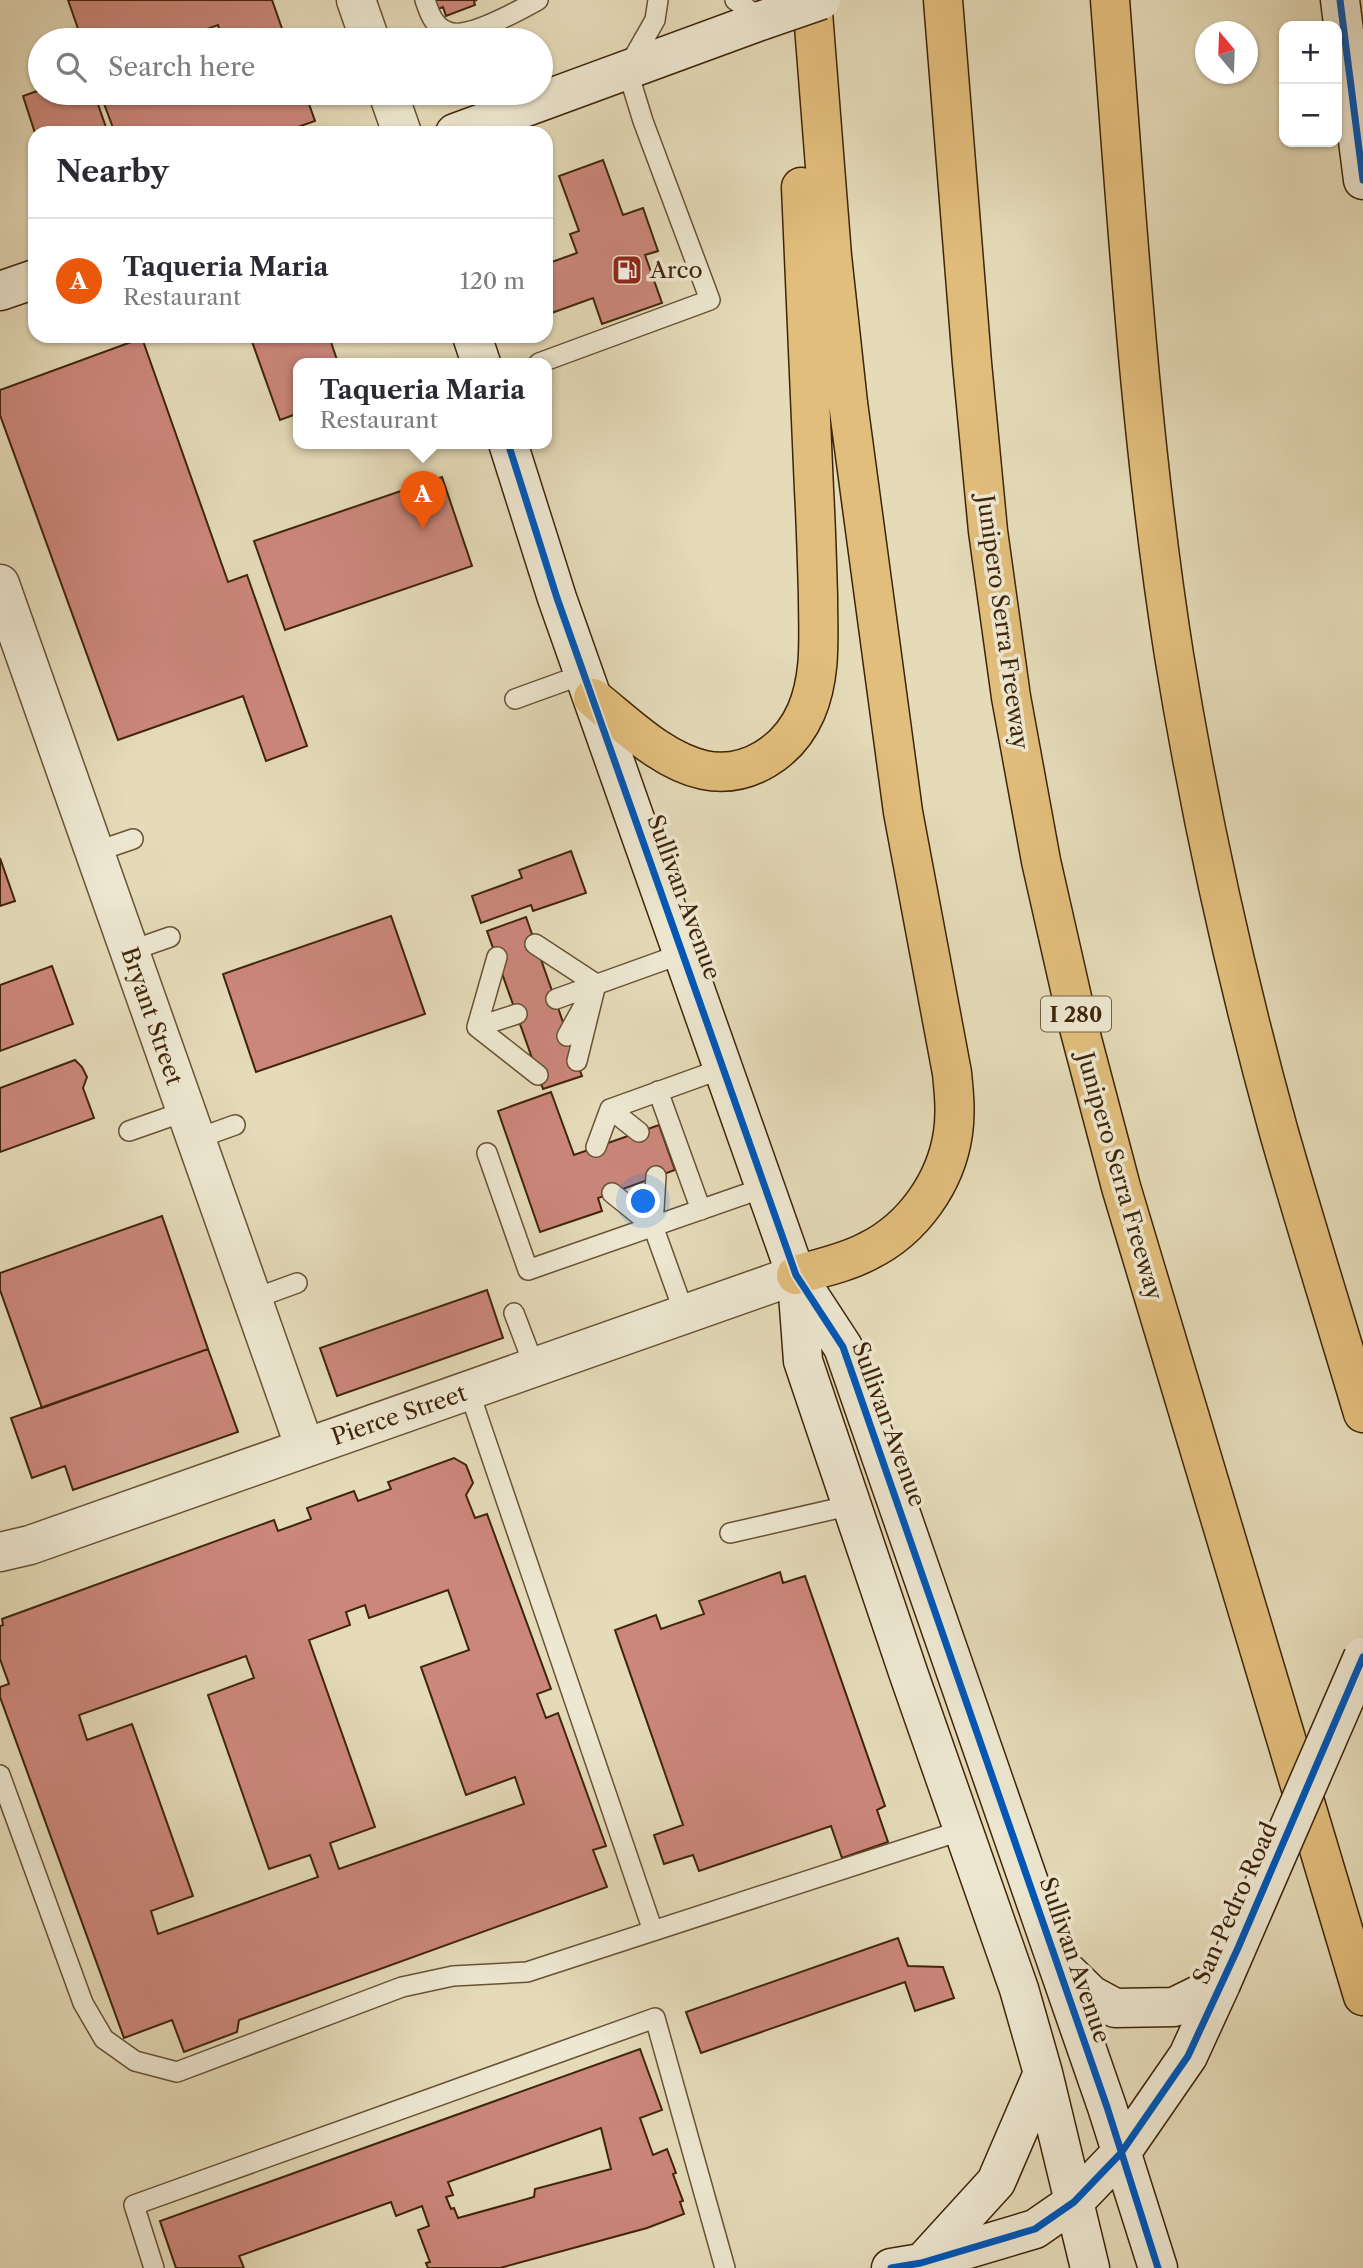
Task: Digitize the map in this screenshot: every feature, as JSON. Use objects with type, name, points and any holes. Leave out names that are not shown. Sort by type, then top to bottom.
[{"type":"highway","points":[[589,686],[680,762],[720,771],[748,767],[770,757],[782,747],[800,723],[811,697],[819,648],[818,589],[795,0]]},
{"type":"highway","points":[[796,1275],[867,1252],[884,1243],[913,1218],[925,1203],[943,1170],[950,1150],[954,1114],[950,1063],[901,799],[849,416],[832,256],[812,0]]},
{"type":"highway","name":"Junipero Serra Freeway","points":[[943,0],[981,461],[1011,697],[1041,861],[1078,1024],[1121,1187],[1363,1996]]},
{"type":"highway","points":[[1110,0],[1151,490],[1186,722],[1221,896],[1258,1054],[1363,1413]]},
{"type":"street","points":[[356,0],[366,28]]},
{"type":"street","points":[[553,97],[627,69],[749,10],[821,0]]},
{"type":"street","points":[[1340,0],[1363,180]]},
{"type":"street","points":[[392,105],[400,126]]},
{"type":"street","points":[[474,126],[530,105]]},
{"type":"street","points":[[0,291],[28,281]]},
{"type":"street","name":"Sullivan Avenue","points":[[510,449],[557,598],[796,1275],[803,1361],[1010,1963],[1043,2073],[1090,2268]]},
{"type":"street","name":"Bryant Street","points":[[0,584],[305,1448]]},
{"type":"street","name":"Sullivan Avenue","points":[[796,1275],[843,1347],[1055,1960],[1158,2268]]},
{"type":"street","name":"Pierce Street","points":[[0,1552],[30,1545],[796,1275]]},
{"type":"street","name":"San Pedro Road","points":[[906,2266],[1035,2229],[1074,2202],[1121,2153],[1188,2056],[1363,1657]]},
{"type":"street","points":[[1055,1960],[1091,1995],[1115,2008],[1174,2007],[1221,1984]]},
{"type":"street","points":[[906,2266],[996,2182],[1043,2073]]},
{"type":"lane","points":[[425,0],[433,19],[442,28]]},
{"type":"lane","points":[[479,28],[538,0]]},
{"type":"lane","points":[[552,358],[710,300],[643,121],[627,69],[655,20],[658,0]]},
{"type":"lane","points":[[515,699],[589,686]]},
{"type":"lane","points":[[95,852],[133,839]]},
{"type":"lane","points":[[130,951],[170,937]]},
{"type":"lane","points":[[535,944],[596,984]]},
{"type":"lane","points":[[555,999],[684,953]]},
{"type":"lane","points":[[477,1027],[497,957]]},
{"type":"lane","points":[[543,965],[596,984]]},
{"type":"lane","points":[[477,1027],[504,978]]},
{"type":"lane","points":[[568,1036],[596,984]]},
{"type":"lane","points":[[577,1061],[596,984]]},
{"type":"lane","points":[[477,1027],[517,1014]]},
{"type":"lane","points":[[477,1027],[529,1049]]},
{"type":"lane","points":[[477,1027],[538,1075]]},
{"type":"lane","points":[[596,1147],[610,1109],[724,1068]]},
{"type":"lane","points":[[658,1091],[701,1210]]},
{"type":"lane","points":[[610,1109],[639,1132]]},
{"type":"lane","points":[[129,1131],[191,1125],[235,1125]]},
{"type":"lane","points":[[487,1153],[528,1270],[766,1187]]},
{"type":"lane","points":[[656,1175],[653,1226],[685,1315]]},
{"type":"lane","points":[[612,1193],[653,1226]]},
{"type":"lane","points":[[253,1299],[297,1283]]},
{"type":"lane","points":[[514,1313],[535,1368]]},
{"type":"lane","points":[[469,1391],[653,1931]]},
{"type":"lane","points":[[730,1534],[852,1505]]},
{"type":"lane","points":[[0,1775],[83,2003],[104,2039],[135,2061],[177,2072],[402,1987],[453,1976],[527,1972],[963,1830]]},
{"type":"lane","points":[[154,2268],[134,2205],[655,2018],[725,2268]]},
{"type":"building","points":[[68,0],[272,0],[282,28],[219,28],[218,25],[210,28],[78,28]]},
{"type":"building","points":[[435,0],[477,0],[474,1],[475,5],[446,16],[443,7],[438,9]]},
{"type":"building","points":[[28,94],[28,105],[98,105],[106,126],[33,126],[23,96]]},
{"type":"building","points":[[104,105],[309,105],[315,121],[301,126],[112,126]]},
{"type":"building","points":[[603,160],[623,215],[643,208],[658,251],[645,255],[662,303],[602,324],[593,298],[553,312],[553,262],[577,253],[570,234],[579,231],[559,176]]},
{"type":"building","points":[[128,343],[144,343],[228,582],[247,575],[307,746],[266,761],[243,696],[118,740],[0,415],[0,390]]},
{"type":"building","points":[[252,343],[331,343],[336,358],[293,358],[293,415],[280,420]]},
{"type":"building","points":[[442,477],[472,566],[285,630],[254,541]]},
{"type":"building","points":[[571,851],[586,893],[533,911],[531,905],[481,923],[472,896],[522,878],[519,870]]},
{"type":"building","points":[[0,858],[15,901],[0,906]]},
{"type":"building","points":[[391,916],[425,1014],[256,1072],[223,974]]},
{"type":"building","points":[[526,917],[582,1076],[543,1089],[487,931]]},
{"type":"building","points":[[52,966],[73,1024],[0,1051],[0,985]]},
{"type":"building","points":[[75,1060],[87,1077],[83,1088],[94,1118],[0,1152],[0,1088]]},
{"type":"building","points":[[551,1092],[574,1155],[659,1125],[675,1170],[598,1198],[602,1211],[540,1232],[498,1111]]},
{"type":"building","points":[[162,1216],[208,1349],[42,1408],[0,1290],[0,1273]]},
{"type":"building","points":[[487,1290],[503,1338],[337,1396],[320,1348]]},
{"type":"building","points":[[208,1349],[238,1432],[73,1490],[65,1466],[32,1478],[11,1418]]},
{"type":"building","points":[[454,1458],[466,1465],[473,1483],[466,1495],[475,1518],[487,1514],[551,1689],[537,1694],[546,1718],[558,1713],[606,1846],[593,1850],[607,1887],[239,2020],[237,2032],[184,2052],[172,2020],[124,2038],[0,1697],[0,1687],[9,1684],[0,1659],[2,1619],[274,1520],[278,1531],[311,1519],[307,1508],[354,1491],[358,1501],[391,1489],[388,1482]],"holes":[[[448,1590],[469,1650],[421,1667],[466,1795],[515,1777],[524,1804],[339,1869],[330,1843],[375,1827],[309,1640],[350,1625],[346,1612],[365,1605],[369,1618]],[[246,1656],[254,1678],[208,1695],[269,1869],[310,1855],[318,1877],[158,1934],[151,1911],[193,1896],[132,1724],[87,1740],[79,1715]]]},
{"type":"building","points":[[780,1572],[783,1583],[805,1576],[885,1806],[877,1810],[888,1842],[842,1858],[831,1826],[699,1871],[693,1855],[664,1864],[654,1835],[683,1825],[615,1630],[656,1615],[661,1629],[704,1614],[699,1601]]},
{"type":"building","points":[[898,1938],[908,1966],[943,1967],[954,1998],[915,2011],[905,1982],[701,2053],[686,2012]]},
{"type":"building","points":[[640,2049],[662,2110],[640,2118],[653,2155],[667,2149],[676,2173],[673,2174],[683,2201],[680,2202],[684,2214],[647,2228],[500,2268],[428,2268],[426,2263],[430,2262],[418,2230],[429,2226],[422,2206],[396,2216],[391,2202],[239,2256],[244,2268],[176,2268],[160,2221]],"holes":[[[601,2128],[611,2169],[535,2189],[534,2197],[458,2218],[446,2197],[453,2195],[448,2182]]]},
{"type":"cycle path","points":[[1340,0],[1363,180]]},
{"type":"cycle path","points":[[510,449],[557,598],[796,1275],[843,1347],[1107,2107],[1158,2268]]},
{"type":"cycle path","points":[[891,2268],[921,2263],[1035,2229],[1074,2202],[1121,2153],[1188,2056],[1238,1948],[1363,1657]]},
{"type":"place","name":"Arco","points":[[627,270]]},
{"type":"place","name":"Taqueria Maria","points":[[423,529]]}]
